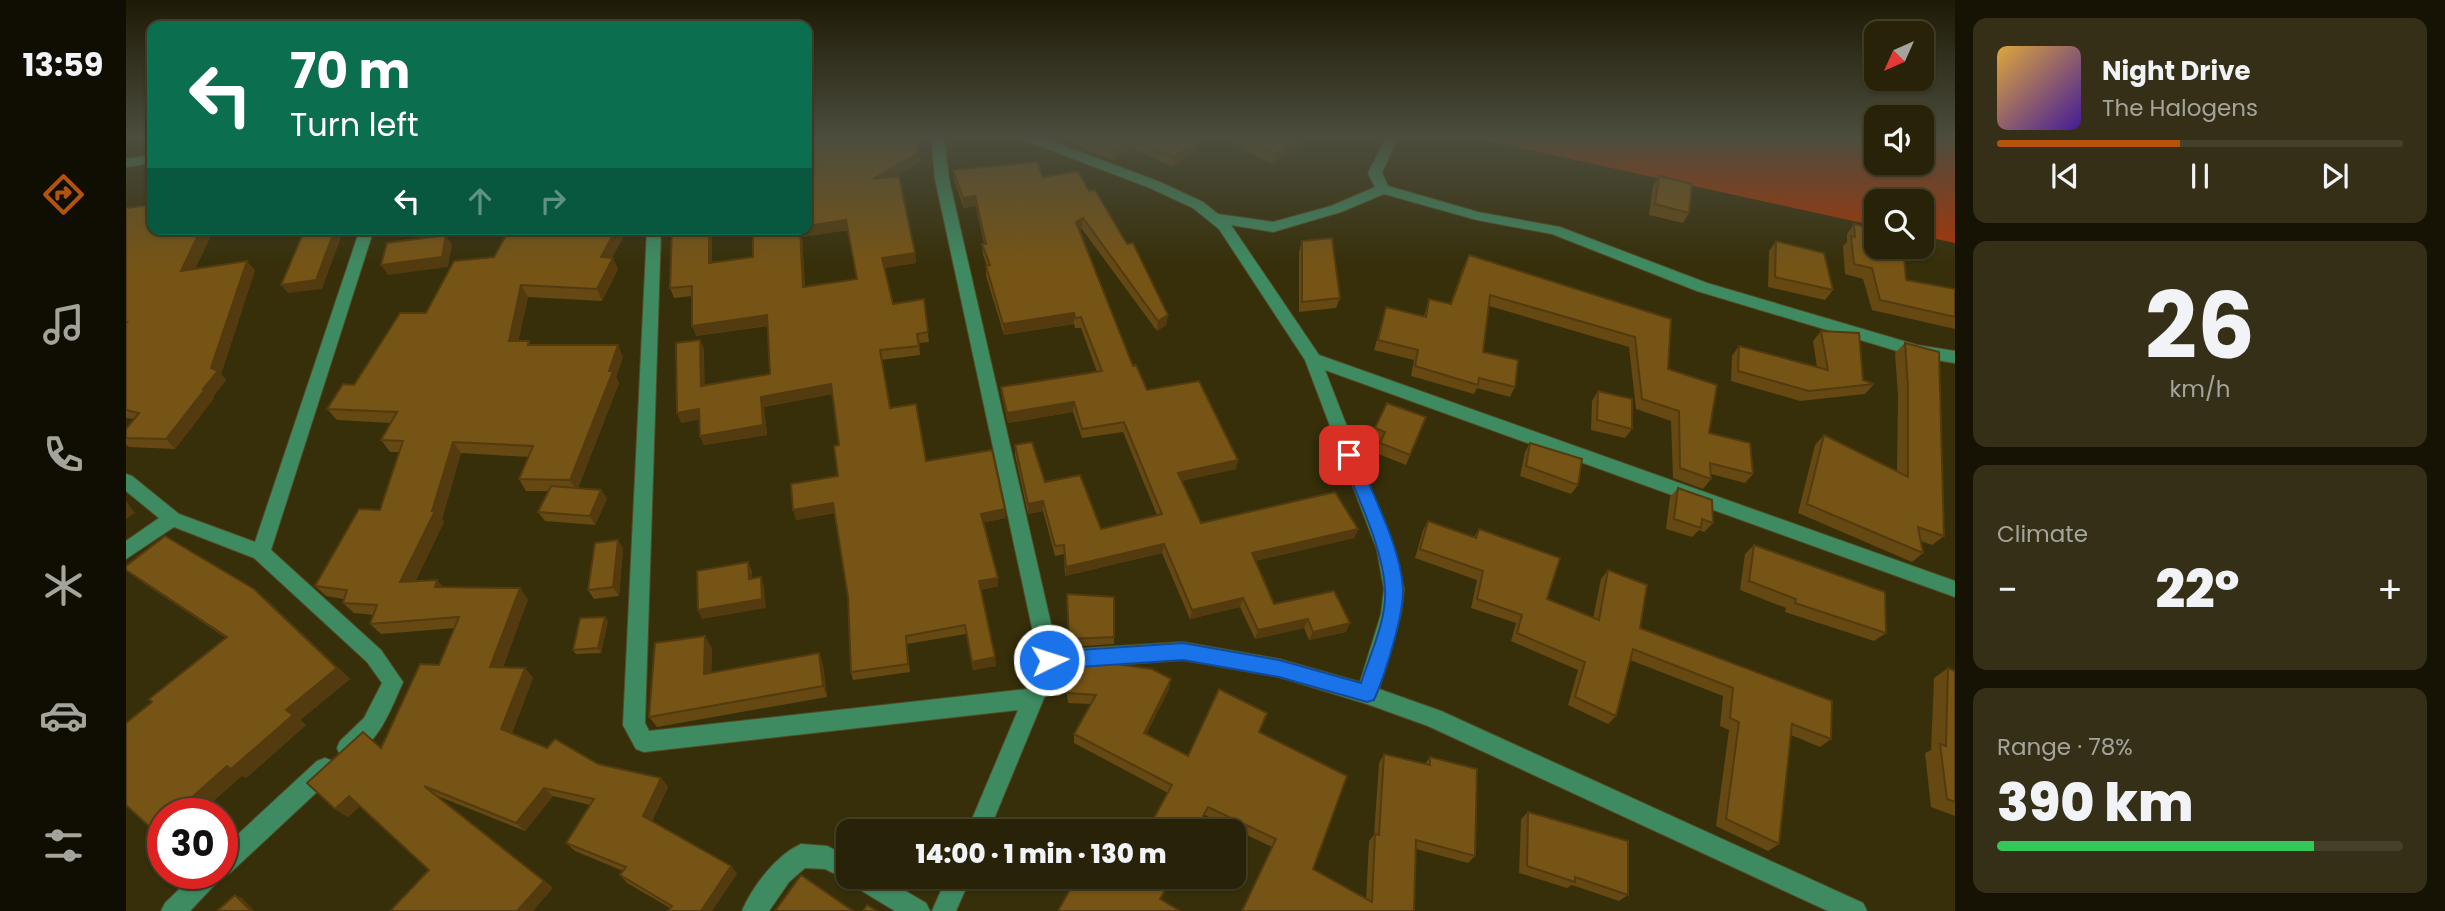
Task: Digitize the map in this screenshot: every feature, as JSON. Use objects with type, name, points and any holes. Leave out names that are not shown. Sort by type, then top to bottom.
[{"type":"street","points":[[942,180],[1049,660],[983,819]]},
{"type":"street","points":[[1141,180],[1198,205],[1223,226],[1313,359],[1385,550],[1394,589],[1391,614],[1367,694]]},
{"type":"street","points":[[1378,180],[1383,189]]},
{"type":"street","points":[[1214,218],[1273,227],[1336,208],[1383,189],[1477,216],[1555,230],[1702,287],[1917,351],[1955,358]]},
{"type":"street","points":[[261,552],[365,235]]},
{"type":"street","points":[[654,235],[634,725],[644,742],[1034,698]]},
{"type":"street","points":[[1313,359],[1955,589]]},
{"type":"street","points":[[126,481],[172,519],[261,552],[374,656],[393,682],[372,725],[238,850]]},
{"type":"street","points":[[126,551],[172,519]]},
{"type":"street","points":[[1049,660],[1183,652],[1279,668],[1367,694],[1434,718],[1855,911]]},
{"type":"street","points":[[754,911],[781,874],[801,856],[827,858],[836,863]]},
{"type":"street","points":[[173,911],[196,889]]},
{"type":"street","points":[[880,889],[918,911]]},
{"type":"street","points":[[944,911],[954,889]]},
{"type":"shaded area","points":[[1664,180],[1955,180],[1955,243],[1934,239],[1934,189],[1864,189],[1864,223]]},
{"type":"building","points":[[812,180],[900,180],[915,253],[882,258],[893,304],[924,299],[928,332],[917,334],[919,346],[880,350],[890,408],[916,404],[926,461],[992,450],[1005,509],[981,514],[998,578],[979,581],[995,657],[972,662],[965,625],[906,636],[908,664],[851,672],[848,597],[833,503],[793,510],[791,484],[838,476],[834,446],[839,445],[831,384],[761,397],[763,425],[700,436],[699,409],[677,413],[676,343],[700,340],[701,386],[770,374],[767,315],[692,326],[692,286],[670,288],[672,235],[709,235],[709,263],[753,257],[753,235],[800,235],[803,287],[857,279],[846,220],[812,225]]},
{"type":"building","points":[[956,180],[1083,180],[1089,191],[1095,190],[1127,244],[1133,243],[1168,315],[1158,321],[1083,218],[1076,222],[1133,366],[1136,365],[1147,390],[1199,381],[1238,460],[1178,473],[1201,523],[1335,492],[1358,529],[1252,553],[1274,604],[1334,591],[1350,623],[1313,632],[1308,619],[1258,630],[1243,598],[1192,610],[1164,544],[1066,567],[1064,545],[1055,546],[1043,501],[1028,504],[1015,445],[1032,442],[1045,482],[1080,475],[1101,529],[1162,514],[1124,422],[1082,429],[1074,402],[1007,413],[1001,387],[1102,371],[1081,317],[1075,318],[1074,313],[1003,324],[986,266],[990,265],[982,244],[986,244],[975,196],[963,198]]},
{"type":"building","points":[[1658,180],[1692,184],[1689,213],[1655,204]]},
{"type":"building","points":[[147,206],[147,235],[198,235],[181,271],[247,261],[211,368],[218,371],[166,439],[126,438],[126,429],[139,413],[126,410],[126,208]]},
{"type":"building","points":[[1854,224],[1864,226],[1864,259],[1904,259],[1906,280],[1955,289],[1955,317],[1880,300],[1872,268],[1854,264],[1851,236],[1855,237]]},
{"type":"building","points":[[302,235],[333,235],[316,280],[281,285]]},
{"type":"building","points":[[446,235],[442,257],[381,265],[387,243]]},
{"type":"building","points":[[506,235],[613,235],[601,257],[613,258],[597,289],[521,285],[509,341],[529,341],[528,345],[618,345],[609,371],[613,371],[570,480],[519,479],[533,446],[453,442],[432,511],[435,511],[400,582],[437,580],[435,587],[520,588],[490,667],[525,668],[501,729],[547,748],[555,739],[598,764],[661,778],[643,816],[731,866],[701,911],[668,911],[672,906],[620,875],[626,867],[566,843],[594,799],[544,788],[516,823],[424,786],[544,881],[517,911],[390,911],[429,870],[349,796],[335,809],[307,783],[363,732],[381,748],[420,664],[439,665],[459,617],[370,624],[377,605],[343,603],[347,590],[315,586],[359,509],[380,510],[403,441],[381,440],[397,412],[327,409],[343,384],[354,385],[400,313],[426,313],[454,261],[494,257]]},
{"type":"building","points":[[1332,238],[1340,298],[1302,302],[1302,241]]},
{"type":"building","points":[[1776,241],[1824,253],[1833,290],[1775,277]]},
{"type":"building","points":[[1469,255],[1671,319],[1668,369],[1717,385],[1709,433],[1750,443],[1753,474],[1710,463],[1711,479],[1680,468],[1679,411],[1642,399],[1635,337],[1490,295],[1483,352],[1518,360],[1515,387],[1479,378],[1478,385],[1415,366],[1418,350],[1378,340],[1386,307],[1426,317],[1429,299],[1451,304]]},
{"type":"building","points":[[1821,331],[1859,333],[1863,380],[1874,384],[1809,391],[1738,371],[1739,346],[1828,370]]},
{"type":"building","points":[[1905,343],[1939,352],[1944,536],[1918,527],[1923,553],[1807,504],[1824,435],[1908,477]]},
{"type":"building","points":[[1598,391],[1632,399],[1632,429],[1597,420]]},
{"type":"building","points":[[1387,403],[1426,417],[1410,455],[1380,443],[1385,432],[1375,428]]},
{"type":"building","points":[[1530,443],[1582,459],[1578,485],[1526,466]]},
{"type":"building","points":[[551,486],[601,490],[590,516],[538,512]]},
{"type":"building","points":[[1678,488],[1712,500],[1713,523],[1702,519],[1701,528],[1674,519]]},
{"type":"building","points":[[1428,521],[1476,538],[1479,529],[1560,558],[1547,599],[1599,620],[1608,570],[1647,585],[1640,628],[1832,701],[1831,739],[1792,724],[1779,844],[1726,819],[1739,722],[1730,718],[1733,688],[1633,649],[1616,716],[1575,697],[1585,662],[1517,633],[1522,615],[1477,599],[1483,571],[1420,549]]},
{"type":"building","points":[[165,536],[254,589],[337,668],[286,710],[293,715],[231,769],[227,766],[191,798],[147,798],[147,824],[126,805],[126,723],[152,702],[149,699],[227,637],[126,570],[126,566]]},
{"type":"building","points":[[618,540],[613,587],[588,590],[595,543]]},
{"type":"building","points":[[1754,545],[1885,592],[1886,633],[1795,603],[1796,599],[1749,581]]},
{"type":"building","points":[[748,562],[749,579],[761,577],[762,599],[698,610],[697,571]]},
{"type":"building","points":[[1067,594],[1114,597],[1114,637],[1069,639]]},
{"type":"building","points":[[605,617],[598,648],[573,650],[580,618]]},
{"type":"building","points":[[705,636],[704,674],[819,653],[823,686],[649,717],[655,643]]},
{"type":"building","points":[[1115,658],[1115,664],[1152,669],[1171,679],[1144,733],[1188,756],[1219,689],[1267,713],[1259,732],[1347,776],[1313,869],[1372,902],[1375,834],[1379,835],[1384,754],[1430,765],[1430,757],[1477,769],[1475,856],[1416,840],[1414,911],[1242,911],[1276,839],[1246,825],[1246,819],[1234,819],[1208,807],[1202,819],[1154,819],[1172,785],[1074,734],[1096,695],[1068,693],[1065,669],[1071,669],[1070,661]]},
{"type":"building","points":[[1948,668],[1955,671],[1955,802],[1947,799],[1940,744],[1946,746]]},
{"type":"building","points":[[1528,812],[1628,841],[1628,895],[1575,877],[1575,882],[1527,866]]},
{"type":"building","points":[[801,875],[853,911],[775,911]]},
{"type":"building","points":[[1070,889],[1165,889],[1160,899],[1180,911],[1058,911]]},
{"type":"building","points":[[235,895],[251,911],[217,911]]},
{"type":"building","points":[[867,905],[877,911],[863,911]]},
{"type":"route","points":[[1049,660],[1183,652],[1279,668],[1367,694],[1391,614],[1394,589],[1385,550],[1349,455]]}]
